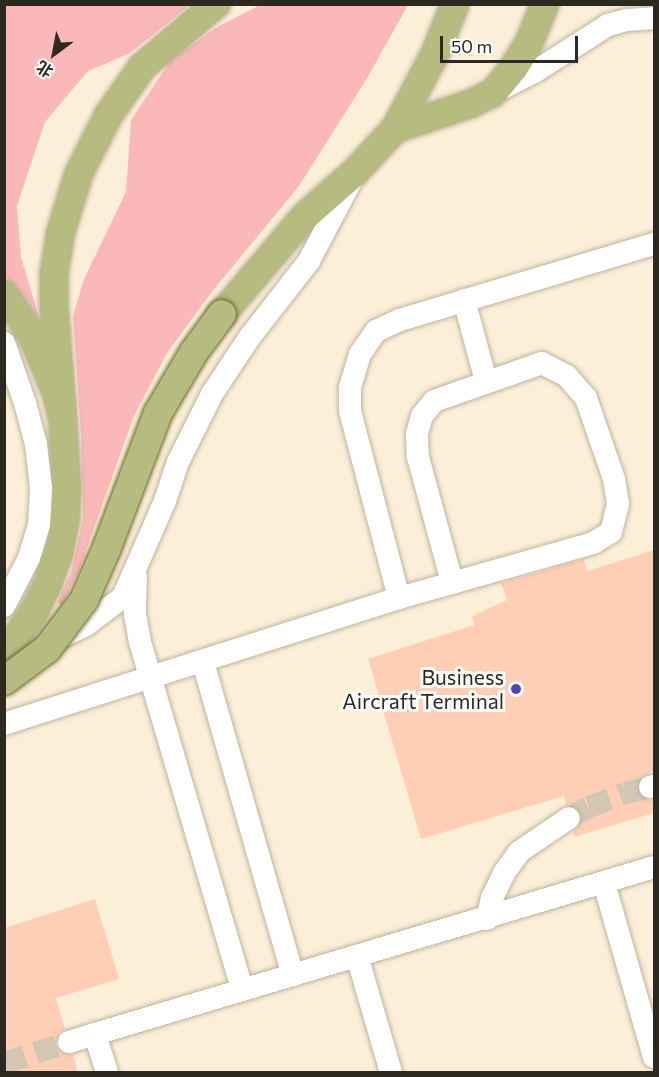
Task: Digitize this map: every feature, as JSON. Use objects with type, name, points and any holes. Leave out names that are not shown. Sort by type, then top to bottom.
[{"type":"main road","points":[[4,655],[38,604],[59,553],[65,522],[67,489],[54,307],[54,274],[60,235],[80,173],[109,114],[143,66],[216,4]]},
{"type":"main road","points":[[4,681],[47,649],[84,600],[106,550],[158,413],[189,360],[222,315],[306,216],[356,171],[395,129],[435,54],[455,4]]},
{"type":"main road","points":[[395,129],[471,104],[493,93],[514,67],[529,43],[545,4]]},
{"type":"main road","points":[[4,294],[28,329],[45,362],[63,421]]},
{"type":"street","points":[[493,93],[536,71],[608,25],[627,20],[654,18]]},
{"type":"street","points":[[4,662],[86,626],[123,597],[140,561],[178,462],[212,394],[249,338],[309,261],[356,171]]},
{"type":"street","points":[[399,598],[350,411],[350,387],[360,354],[376,332],[400,320],[654,244]]},
{"type":"street","points":[[464,300],[486,381]]},
{"type":"street","points":[[4,343],[26,403],[36,444],[41,488],[39,525],[29,558],[4,606]]},
{"type":"street","points":[[4,724],[399,598],[593,543],[611,532],[618,504],[614,479],[586,398],[574,382],[542,363],[434,401],[422,416],[417,434],[418,458],[452,582]]},
{"type":"street","points":[[140,561],[134,584],[135,614],[150,678],[230,938],[242,988]]},
{"type":"street","points":[[203,662],[293,975]]},
{"type":"street","points":[[487,919],[492,898],[504,873],[519,852],[569,818]]},
{"type":"street","points":[[69,1042],[242,988],[487,919],[654,867]]},
{"type":"street","points":[[604,883],[654,1057]]},
{"type":"street","points":[[357,957],[391,1072]]},
{"type":"street","points":[[95,1034],[106,1072]]},
{"type":"shaded area","points":[[4,5],[190,5],[130,53],[88,71],[45,122],[17,206],[21,257],[42,327],[5,276]]},
{"type":"shaded area","points":[[260,5],[408,5],[366,80],[299,186],[211,293],[167,353],[134,416],[79,570],[62,605],[57,603],[71,572],[83,519],[81,435],[73,316],[84,279],[126,192],[131,120],[171,60],[217,27]]},
{"type":"building","name":"Business Aircraft Terminal","points":[[654,550],[654,770],[640,778],[637,790],[646,800],[654,800],[654,813],[574,837],[573,832],[581,824],[582,816],[575,806],[566,805],[564,796],[421,839],[368,659],[474,625],[472,616],[507,600],[501,583],[584,559],[587,571]]},
{"type":"building","points":[[95,899],[119,979],[56,998],[65,1029],[59,1033],[56,1045],[60,1052],[73,1055],[78,1072],[4,1072],[4,928]]},
{"type":"tunnel","points":[[569,818],[589,807],[625,793],[650,787]]},
{"type":"tunnel","points":[[4,1063],[69,1042]]},
{"type":"place","name":"Business Aircraft Terminal","points":[[516,689]]}]
